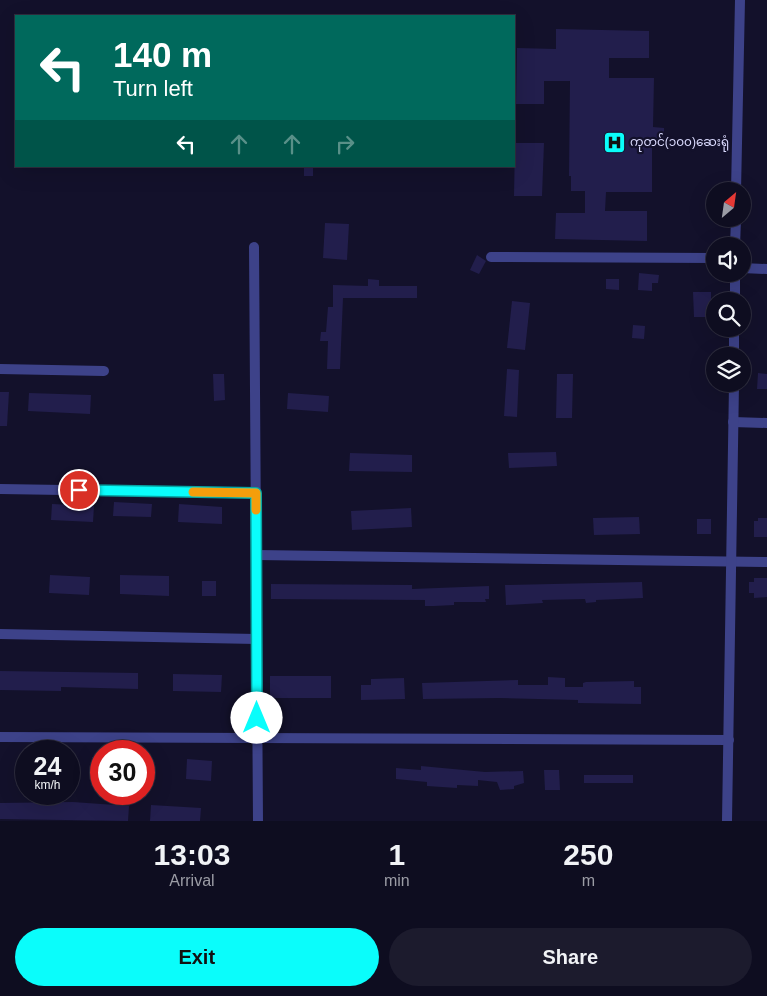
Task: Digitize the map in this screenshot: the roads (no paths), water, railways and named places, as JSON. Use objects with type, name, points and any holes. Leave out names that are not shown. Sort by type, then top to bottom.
[{"type":"street","points":[[736,182],[740,0]]},
{"type":"street","points":[[254,247],[258,821]]},
{"type":"street","points":[[491,257],[706,258]]},
{"type":"street","points":[[751,268],[767,268]]},
{"type":"street","points":[[0,370],[104,371]]},
{"type":"street","points":[[727,821],[734,392]]},
{"type":"street","points":[[733,422],[767,423]]},
{"type":"street","points":[[0,488],[256,493]]},
{"type":"street","points":[[256,555],[767,562]]},
{"type":"street","points":[[0,634],[257,639]]},
{"type":"street","points":[[0,737],[729,740]]},
{"type":"place","name":"ကုတင်(၁၀၀)ဆေးရုံ","points":[[614,142]]}]
